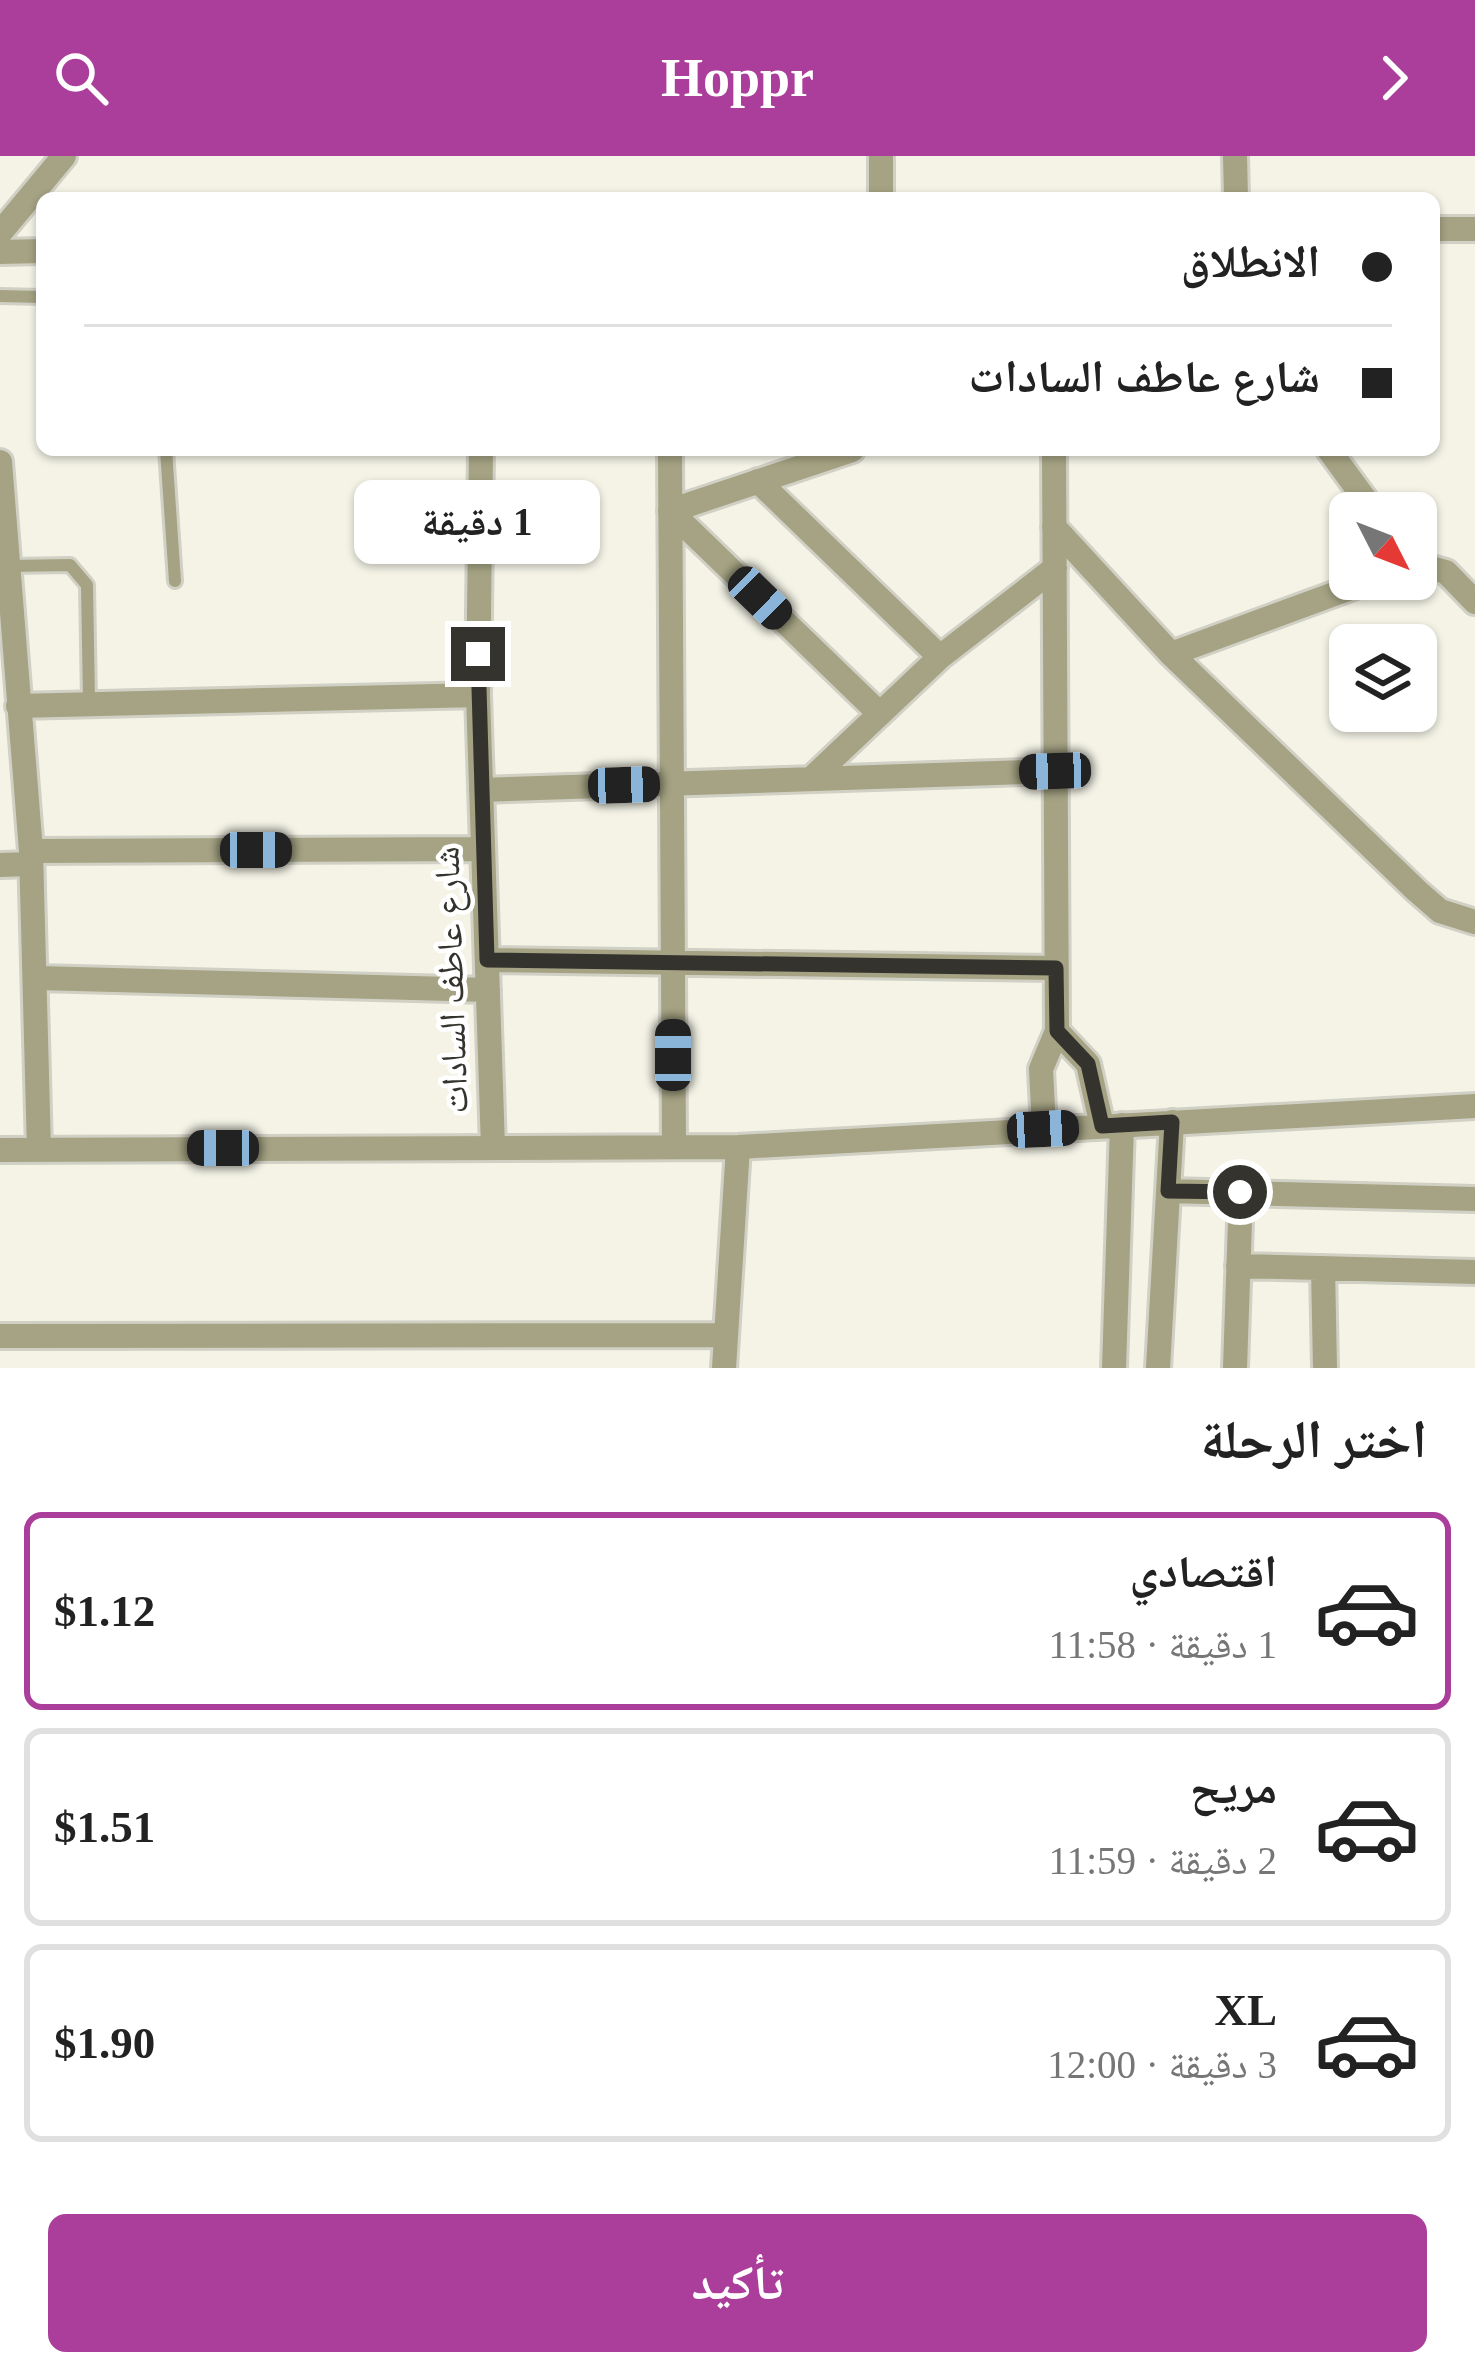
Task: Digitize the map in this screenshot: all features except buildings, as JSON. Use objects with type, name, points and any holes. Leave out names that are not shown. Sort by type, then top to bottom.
[{"type":"street","points":[[0,233],[64,156]]},
{"type":"street","points":[[880,156],[881,192]]},
{"type":"street","points":[[1234,156],[1236,192]]},
{"type":"street","points":[[1440,229],[1475,229]]},
{"type":"street","points":[[0,252],[36,251]]},
{"type":"street","name":"شارع عاطف السادات","points":[[481,456],[478,694],[493,1147]]},
{"type":"street","points":[[670,456],[674,1147]]},
{"type":"street","points":[[670,512],[834,456]]},
{"type":"street","points":[[1043,1129],[1041,1069],[1057,1031],[1054,456]]},
{"type":"street","points":[[1333,456],[1360,492]]},
{"type":"street","points":[[0,461],[38,978],[39,1150]]},
{"type":"street","points":[[758,482],[940,657]]},
{"type":"street","points":[[670,512],[880,714]]},
{"type":"street","points":[[1054,527],[1171,654],[1417,891],[1440,911],[1475,922]]},
{"type":"street","points":[[811,779],[940,657],[1055,568]]},
{"type":"street","points":[[1437,570],[1446,572],[1475,602]]},
{"type":"street","points":[[1171,654],[1329,596]]},
{"type":"street","points":[[18,706],[478,694]]},
{"type":"street","points":[[481,790],[1055,771]]},
{"type":"street","points":[[0,865],[31,858],[481,849]]},
{"type":"street","points":[[487,960],[1056,968]]},
{"type":"street","points":[[38,978],[488,991]]},
{"type":"street","points":[[1057,1031],[1088,1064],[1112,1125],[1114,1368]]},
{"type":"street","points":[[0,1150],[737,1147],[1475,1106]]},
{"type":"street","points":[[1158,1368],[1172,1122]]},
{"type":"street","points":[[724,1368],[737,1147]]},
{"type":"street","points":[[1168,1191],[1475,1199]]},
{"type":"street","points":[[1235,1368],[1240,1192]]},
{"type":"street","points":[[1238,1266],[1475,1271]]},
{"type":"street","points":[[1323,1268],[1325,1368]]},
{"type":"street","points":[[0,1336],[725,1335]]},
{"type":"lane","points":[[0,296],[36,297]]},
{"type":"lane","points":[[166,456],[175,581]]},
{"type":"lane","points":[[8,566],[70,565],[88,585],[89,701]]},
{"type":"route","points":[[478,654],[487,960],[1056,968],[1057,1031],[1088,1064],[1102,1126],[1172,1122],[1168,1191],[1240,1192]]}]
